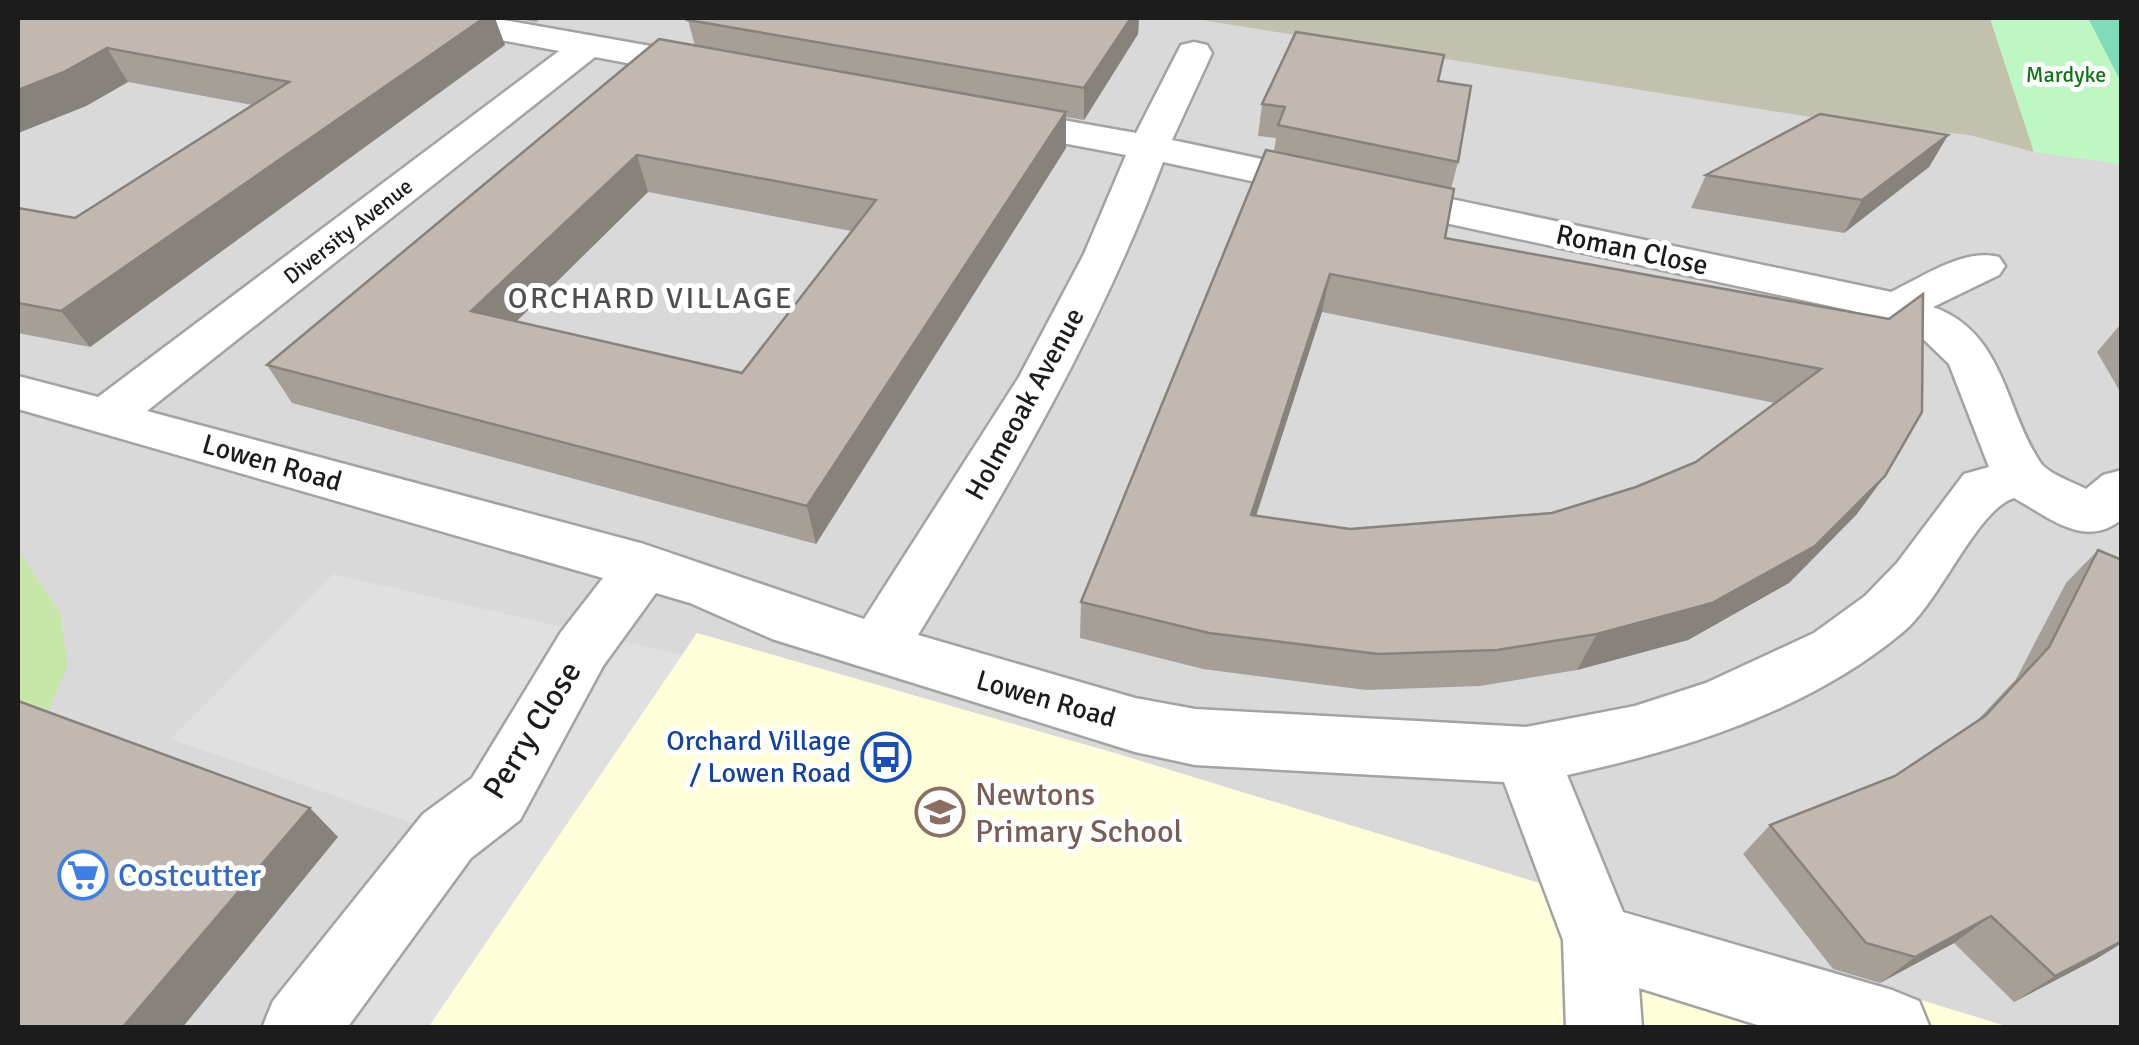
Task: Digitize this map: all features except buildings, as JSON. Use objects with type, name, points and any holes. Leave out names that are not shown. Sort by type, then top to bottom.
[{"type":"street","points":[[438,18],[742,73]]},
{"type":"street","name":"Diversity Avenue","points":[[106,417],[589,45]]},
{"type":"street","name":"Holmeoak Avenue","points":[[877,649],[1000,458],[1094,282],[1152,148],[1168,98],[1194,54]]},
{"type":"street","name":"Roman Close","points":[[951,111],[1152,148],[1846,295],[1935,324],[1970,357],[2020,477]]},
{"type":"street","points":[[1893,310],[1983,266]]},
{"type":"street","name":"Lowen Road","points":[[18,392],[706,584],[794,622],[1135,725],[1195,736],[1526,756],[1635,732],[1723,704],[1835,650],[1886,613],[1917,579],[1983,488],[2020,477]]},
{"type":"street","points":[[2020,477],[2090,515],[2122,489]]},
{"type":"street","name":"Perry Close","points":[[300,1028],[448,836],[496,799],[582,649],[644,566]]},
{"type":"street","points":[[1526,756],[1599,940],[1604,1028]]},
{"type":"street","points":[[1599,940],[1892,1028]]},
{"type":"shaded area","points":[[18,18],[1210,18],[1969,135],[2034,152],[2121,164],[2121,1027],[2009,1027],[1118,754],[697,633],[428,1027],[18,1027]]},
{"type":"shaded area","points":[[1189,18],[1990,18],[2034,152],[1969,135],[1842,122]]},
{"type":"shaded area","points":[[333,574],[682,655],[428,1027],[300,1027],[447,835],[171,739]]},
{"type":"shaded area","name":"Newtons Primary School","points":[[697,633],[1118,754],[2009,1027],[428,1028]]},
{"type":"green space","name":"Mardyke","points":[[1990,18],[2121,18],[2121,164],[2034,152]]},
{"type":"green space","points":[[2088,18],[2121,18],[2121,82]]},
{"type":"green space","points":[[18,551],[61,614],[67,667],[41,727],[18,719]]},
{"type":"place","name":"Orchard Village / Lowen Road","points":[[886,757]]},
{"type":"place","name":"Newtons Primary School","points":[[940,812]]},
{"type":"place","name":"Costcutter","points":[[83,875]]},
{"type":"district","name":"ORCHARD VILLAGE","points":[[651,298]]}]
